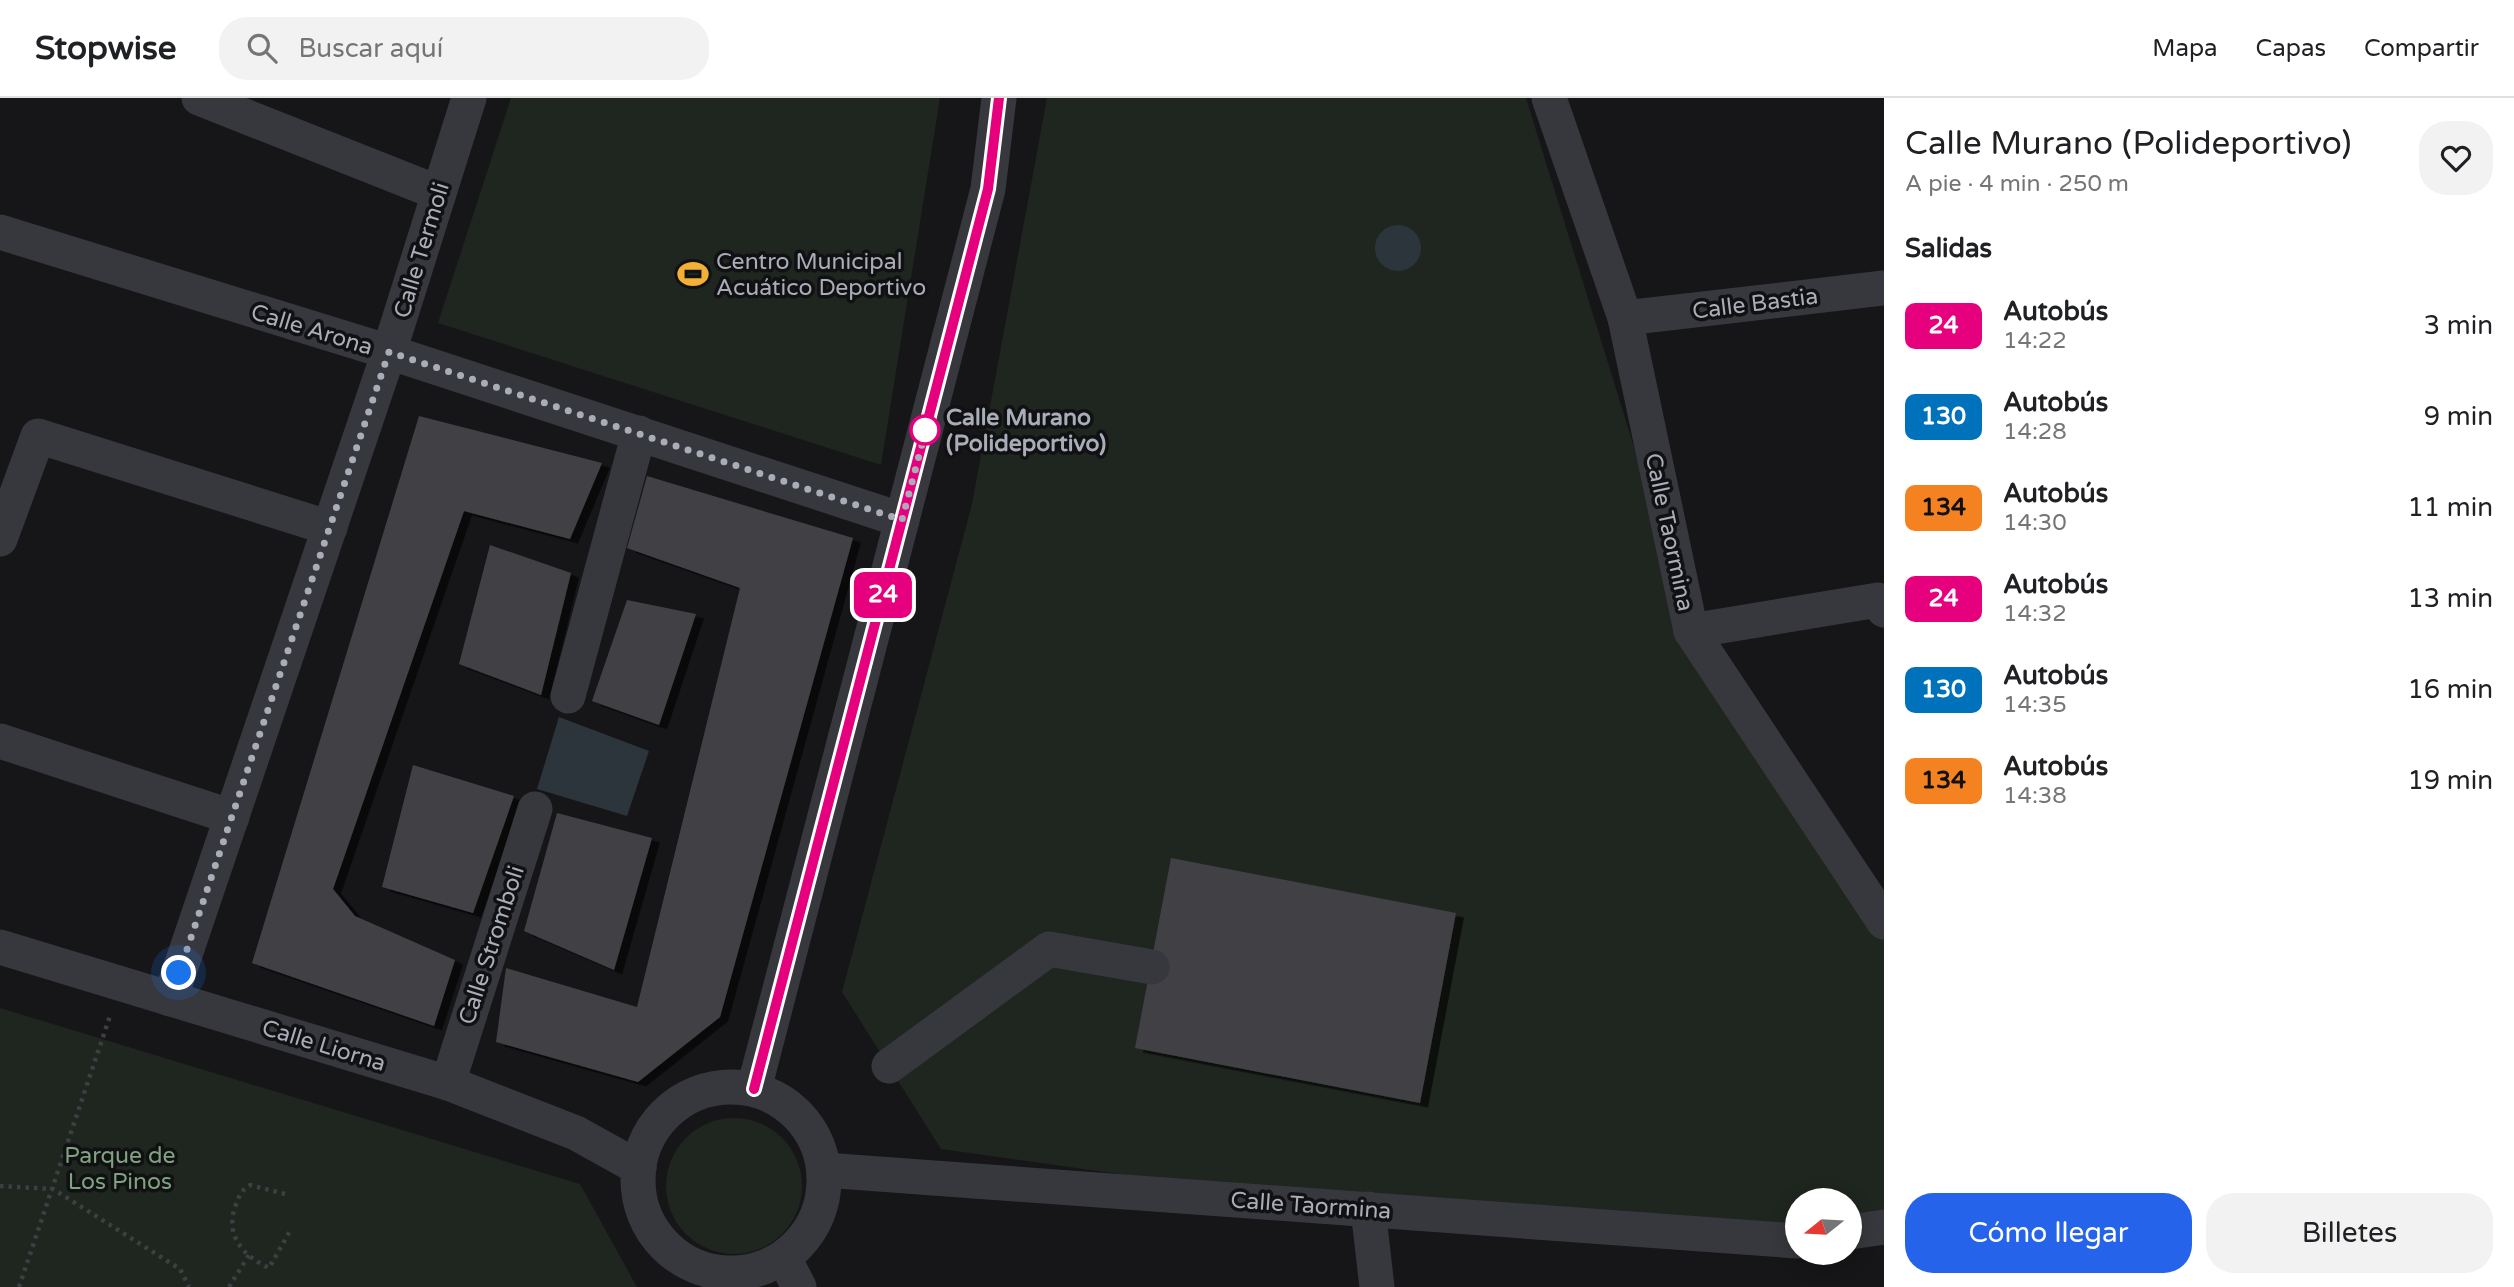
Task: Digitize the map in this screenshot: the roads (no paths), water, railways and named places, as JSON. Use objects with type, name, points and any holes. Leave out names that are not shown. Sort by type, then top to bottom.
[{"type":"street","points":[[199,98],[439,193]]},
{"type":"street","name":"Calle Termoli","points":[[170,999],[389,352],[469,98]]},
{"type":"street","points":[[754,1089],[988,189],[999,98]]},
{"type":"street","name":"Calle Taormina","points":[[1549,98],[1625,318],[1691,631],[1884,922]]},
{"type":"street","name":"Calle Arona","points":[[0,232],[389,352],[902,520]]},
{"type":"street","name":"Calle Bastia","points":[[1625,318],[1884,288]]},
{"type":"street","points":[[568,696],[639,433]]},
{"type":"street","points":[[0,539],[38,436],[330,528]]},
{"type":"street","points":[[1691,631],[1878,600],[1884,610]]},
{"type":"street","points":[[0,741],[232,817]]},
{"type":"street","name":"Calle Stromboli","points":[[448,1083],[535,809]]},
{"type":"street","name":"Calle Liorna","points":[[0,947],[448,1083],[576,1133],[639,1168]]},
{"type":"street","points":[[889,1066],[1049,949],[1152,967]]},
{"type":"street","points":[[723,1087],[754,1089],[780,1100],[802,1118],[817,1143],[824,1170],[824,1195],[816,1219],[803,1240],[791,1272],[760,1269],[702,1278],[662,1242],[646,1220],[639,1195],[639,1168],[648,1137],[667,1112],[693,1095],[723,1087]]},
{"type":"street","name":"Calle Taormina","points":[[824,1170],[1785,1240]]},
{"type":"street","points":[[1368,1209],[1377,1287]]},
{"type":"street","points":[[1862,1231],[1884,1227]]},
{"type":"place","name":"Centro Municipal Acuático Deportivo","points":[[693,274]]},
{"type":"place","name":"Calle Murano (Polideportivo)","points":[[925,430]]},
{"type":"park label","name":"Parque de Los Pinos","points":[[120,1168]]}]
